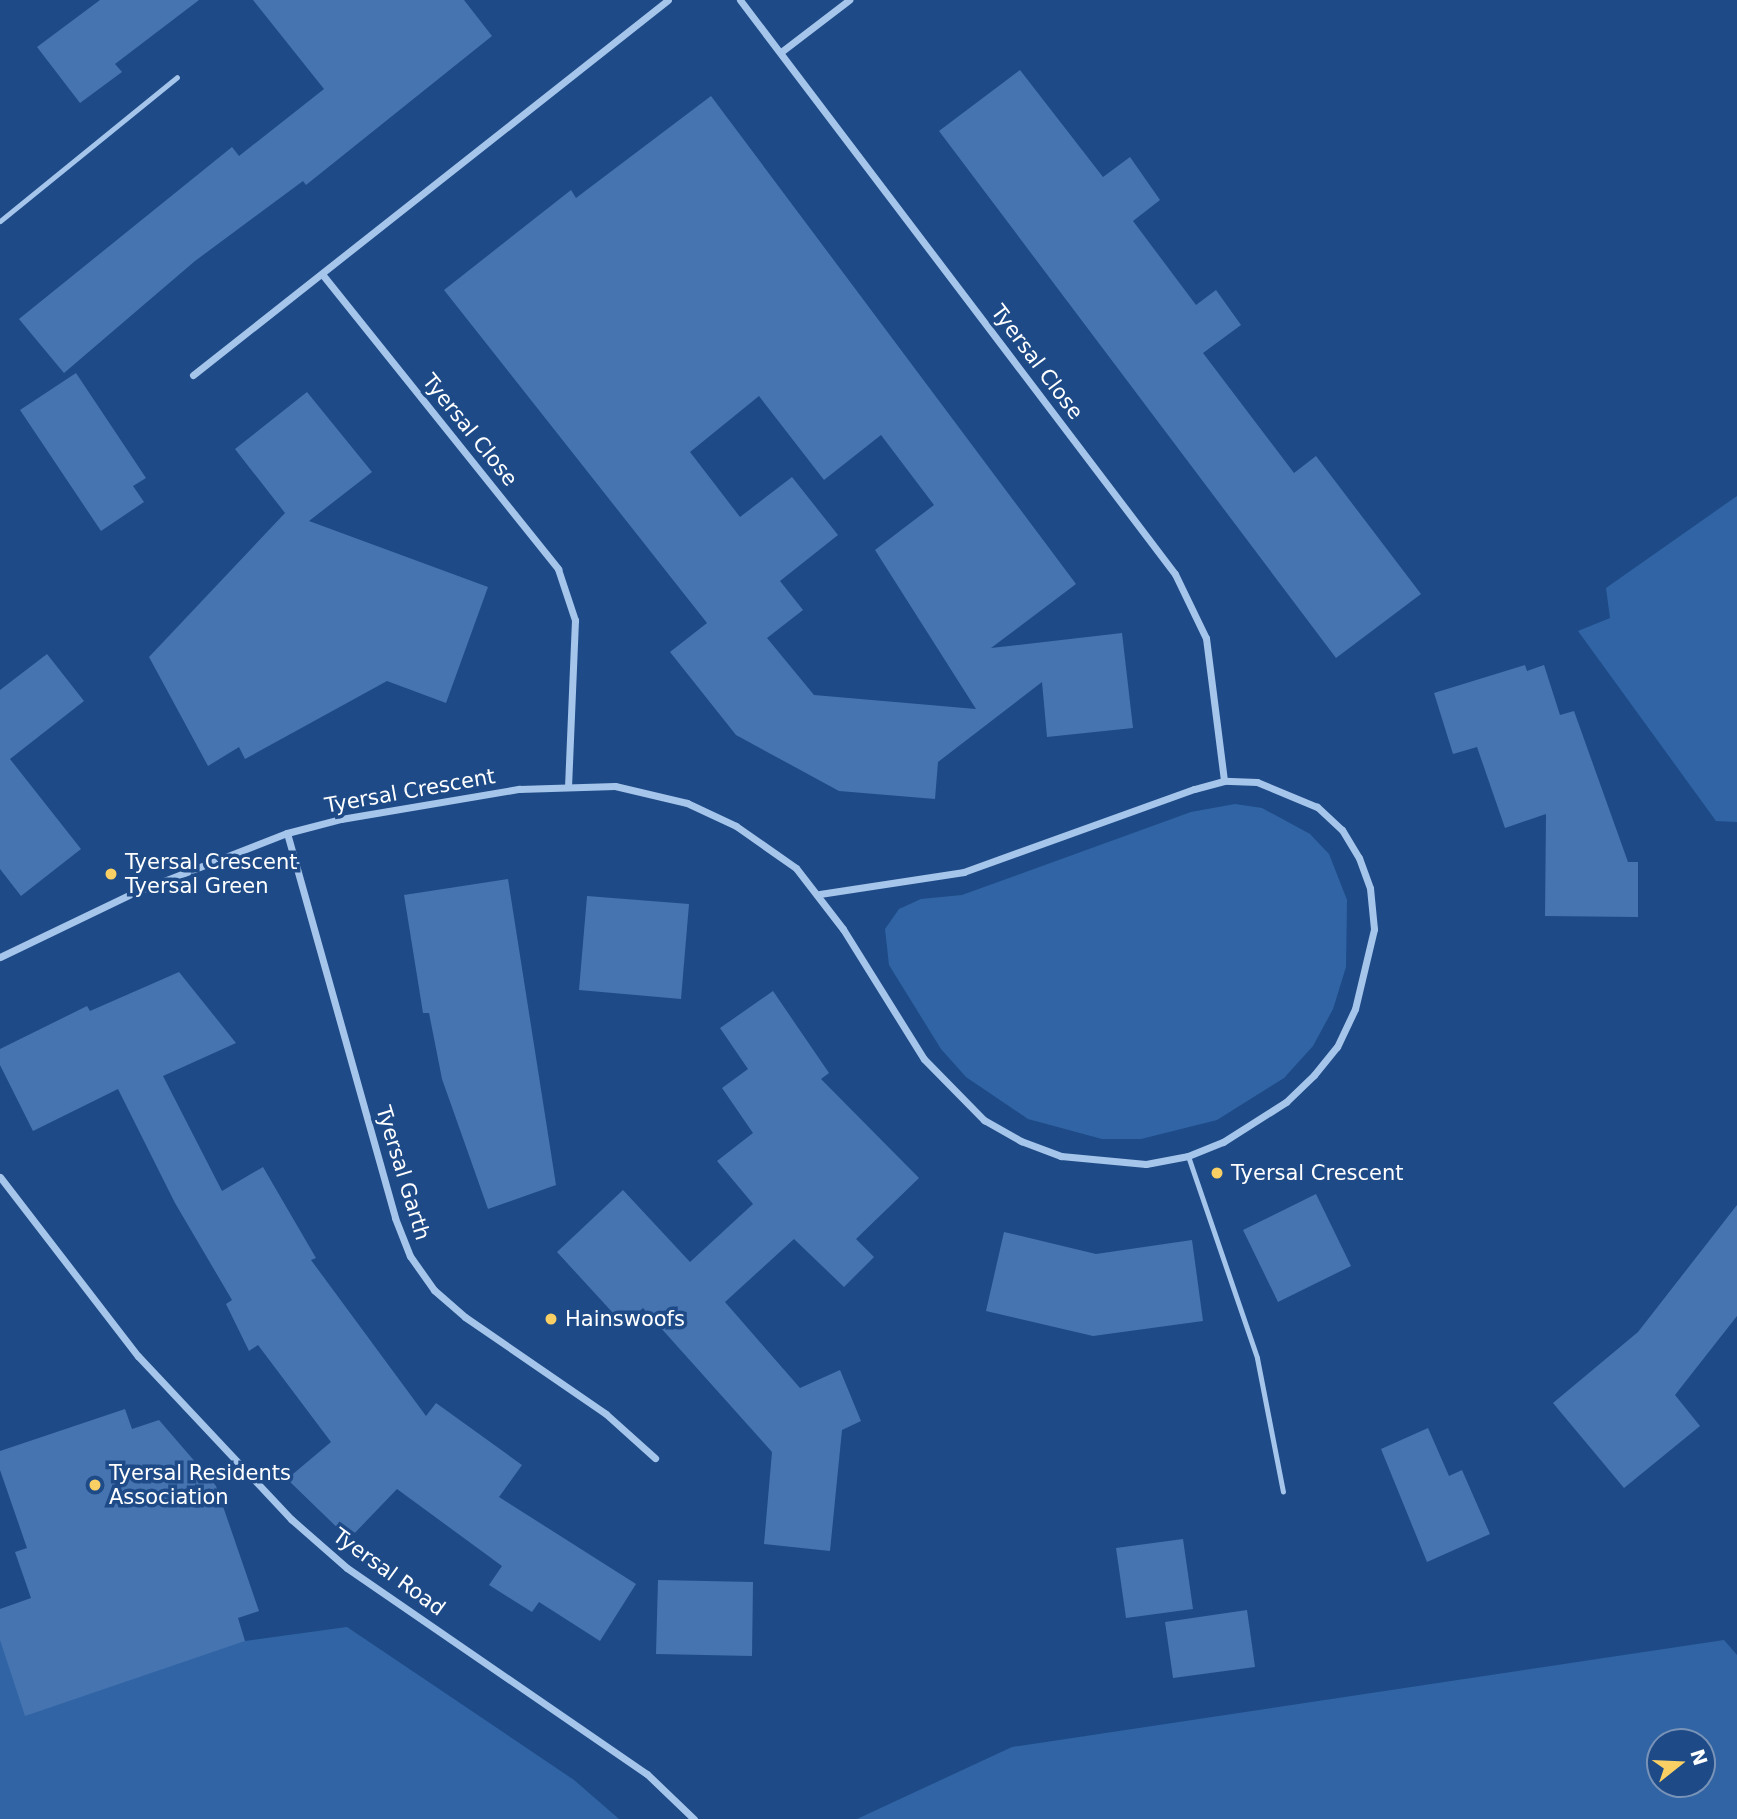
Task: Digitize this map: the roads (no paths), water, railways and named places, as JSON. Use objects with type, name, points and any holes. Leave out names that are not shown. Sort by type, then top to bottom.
[{"type":"street","points":[[193,375],[668,0]]},
{"type":"street","name":"Tyersal Close","points":[[740,0],[1175,574],[1206,638],[1224,781]]},
{"type":"street","points":[[781,52],[849,0]]},
{"type":"street","name":"Tyersal Close","points":[[322,274],[558,569],[575,620],[568,786]]},
{"type":"street","name":"Tyersal Crescent","points":[[0,957],[133,893],[287,833],[368,814],[568,786],[615,786],[687,803],[774,849],[820,894],[924,1059],[951,1092],[984,1120],[1021,1141],[1061,1156],[1146,1164],[1188,1156],[1256,1124],[1314,1075],[1337,1047],[1355,1009],[1374,929],[1370,888],[1342,830],[1317,807],[1288,791],[1257,782],[1224,781],[964,872],[820,894]]},
{"type":"street","name":"Tyersal Garth","points":[[287,833],[395,1218],[410,1256],[435,1290],[465,1317],[606,1414],[654,1458]]},
{"type":"street","name":"Tyersal Road","points":[[0,1177],[138,1356],[291,1519],[346,1568],[647,1774],[694,1819]]},
{"type":"lane","points":[[0,220],[177,77]]},
{"type":"lane","points":[[1188,1156],[1257,1358],[1283,1492]]},
{"type":"place","name":"Tyersal Crescent Tyersal Green","points":[[111,874]]},
{"type":"place","name":"Tyersal Crescent","points":[[1217,1173]]},
{"type":"place","name":"Hainswoofs","points":[[551,1319]]},
{"type":"place","name":"Tyersal Residents Association","points":[[95,1485]]}]
